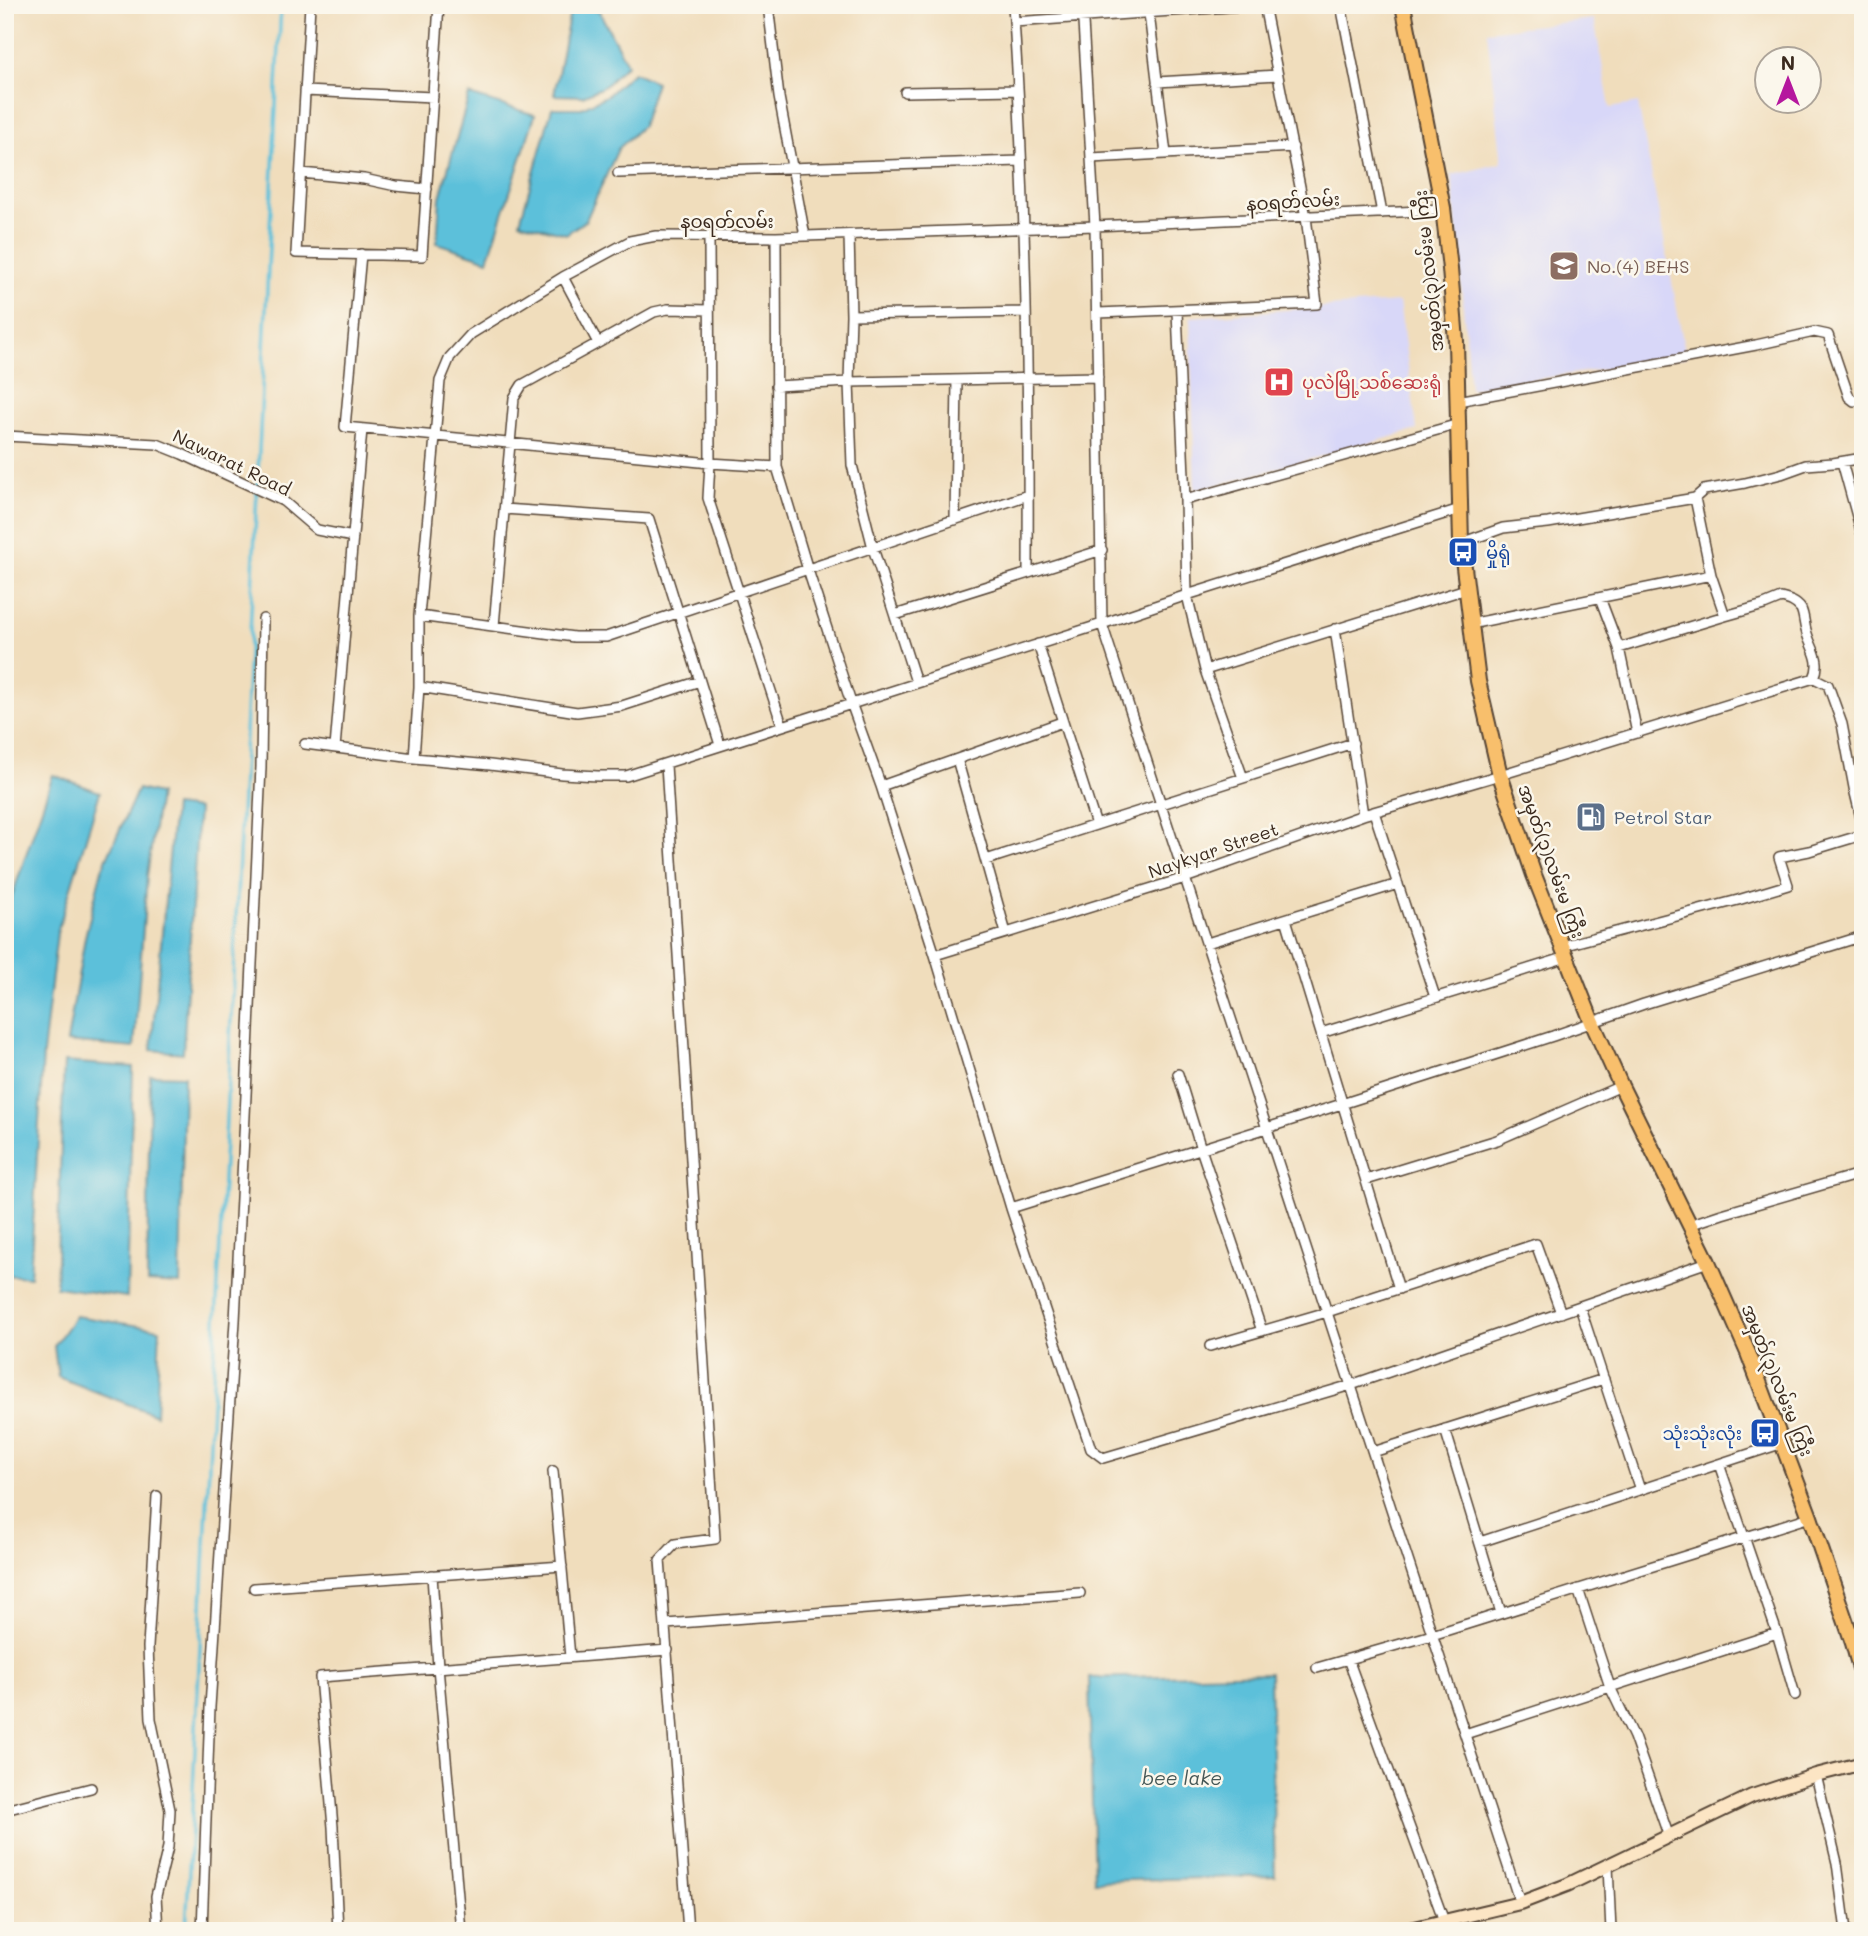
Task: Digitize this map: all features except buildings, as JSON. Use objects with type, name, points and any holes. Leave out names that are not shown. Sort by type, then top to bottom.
[{"type":"main road","name":"အမှတ်(၃)လမ်းမ ကြီး","points":[[1403,5],[1443,208],[1451,281],[1458,401],[1461,544],[1478,681],[1500,775],[1534,875],[1592,1022],[1708,1262],[1748,1353],[1810,1517],[1863,1679]]},
{"type":"street","points":[[310,5],[296,253],[422,256],[439,5]]},
{"type":"street","points":[[768,5],[779,97],[805,236]]},
{"type":"street","points":[[1013,5],[1028,378],[1028,573]]},
{"type":"street","points":[[1082,5],[1098,313],[1102,624],[1520,1903]]},
{"type":"street","points":[[1014,22],[1149,9],[1258,5]]},
{"type":"street","points":[[1098,313],[1317,304],[1306,217],[1264,5]]},
{"type":"street","points":[[1341,5],[1382,213]]},
{"type":"street","points":[[1149,9],[1166,154]]},
{"type":"street","points":[[1157,82],[1279,75]]},
{"type":"street","points":[[905,92],[1017,90]]},
{"type":"street","points":[[305,91],[433,97]]},
{"type":"street","points":[[1091,158],[1293,147]]},
{"type":"street","points":[[618,173],[1021,161]]},
{"type":"street","points":[[300,173],[364,179],[426,189]]},
{"type":"street","name":"နဝရတ်လမ်း","points":[[414,758],[419,688],[419,616],[434,436],[440,381],[450,357],[471,334],[563,277],[630,241],[656,236],[776,237],[1024,229],[1306,217],[1443,208]]},
{"type":"street","points":[[849,234],[852,465],[873,548],[916,682]]},
{"type":"street","points":[[709,237],[708,498],[782,725]]},
{"type":"street","points":[[776,237],[777,467],[851,703],[881,786],[935,955],[1011,1208],[1091,1449],[1104,1458],[1351,1385],[1708,1262]]},
{"type":"street","points":[[361,254],[345,427],[710,463],[777,467]]},
{"type":"street","points":[[563,277],[598,343]]},
{"type":"street","points":[[494,626],[514,398],[522,385],[654,312],[668,309],[709,310]]},
{"type":"street","points":[[1177,311],[1187,595],[1205,670],[1243,778]]},
{"type":"street","points":[[851,315],[1026,312]]},
{"type":"street","points":[[1458,401],[1814,332],[1828,335],[1849,397],[1854,401],[1863,400]]},
{"type":"street","points":[[776,386],[1098,377]]},
{"type":"street","points":[[956,520],[957,380]]},
{"type":"street","points":[[1185,500],[1459,424]]},
{"type":"street","points":[[335,748],[362,429]]},
{"type":"street","name":"Nawarat Road","points":[[5,436],[157,444],[283,501],[317,530],[353,537]]},
{"type":"street","points":[[1461,544],[1503,528],[1695,498],[1704,490],[1781,474],[1806,464],[1863,458]]},
{"type":"street","points":[[1842,462],[1862,534]]},
{"type":"street","points":[[419,616],[574,637],[606,637],[1028,495]]},
{"type":"street","points":[[1695,498],[1711,575],[1725,616]]},
{"type":"street","points":[[504,509],[649,519],[720,746]]},
{"type":"street","points":[[304,744],[414,758],[598,776],[626,776],[1460,509]]},
{"type":"street","points":[[895,615],[1102,550]]},
{"type":"street","points":[[1470,624],[1711,575]]},
{"type":"street","points":[[1205,670],[1466,589]]},
{"type":"street","points":[[1600,597],[1619,648],[1637,733]]},
{"type":"street","points":[[1321,1033],[1435,997],[1564,951],[1788,885],[1779,857],[1862,835],[1862,821],[1842,724],[1828,685],[1814,678],[1817,672],[1817,656],[1806,633],[1802,610],[1796,603],[1782,598],[1619,648]]},
{"type":"street","points":[[202,1931],[211,1707],[235,1321],[247,1069],[261,767],[263,618]]},
{"type":"street","points":[[1335,629],[1363,815]]},
{"type":"street","points":[[1038,644],[1096,825]]},
{"type":"street","name":"Naykyar Street","points":[[935,955],[1185,878],[1363,815],[1814,678]]},
{"type":"street","points":[[419,688],[577,712],[622,706],[700,681]]},
{"type":"street","points":[[881,786],[1062,722]]},
{"type":"street","points":[[986,860],[1353,743]]},
{"type":"street","points":[[957,759],[1006,933]]},
{"type":"street","points":[[666,765],[715,1539],[675,1544],[660,1560],[688,1931]]},
{"type":"street","points":[[1374,812],[1435,997]]},
{"type":"street","points":[[1207,943],[1398,884]]},
{"type":"street","points":[[1286,919],[1399,1289]]},
{"type":"street","points":[[1011,1208],[1863,936]]},
{"type":"street","points":[[1178,1074],[1262,1331]]},
{"type":"street","points":[[1366,1180],[1497,1140],[1621,1086]]},
{"type":"street","points":[[1689,1225],[1863,1173]]},
{"type":"street","points":[[1210,1346],[1327,1312],[1536,1244],[1561,1313]]},
{"type":"street","points":[[1580,1307],[1640,1490]]},
{"type":"street","points":[[1373,1452],[1604,1379]]},
{"type":"street","points":[[1445,1429],[1501,1613]]},
{"type":"street","points":[[1480,1542],[1783,1443]]},
{"type":"street","points":[[1719,1464],[1777,1633],[1795,1695]]},
{"type":"street","points":[[553,1471],[570,1657]]},
{"type":"street","points":[[157,1496],[148,1647],[151,1719],[170,1810],[168,1847],[156,1896],[158,1931]]},
{"type":"street","points":[[1317,1668],[1432,1635],[1810,1517]]},
{"type":"street","points":[[254,1588],[562,1566]]},
{"type":"street","points":[[432,1575],[461,1931]]},
{"type":"street","points":[[1578,1589],[1610,1687],[1634,1737],[1669,1837]]},
{"type":"street","points":[[666,1624],[1080,1593]]},
{"type":"street","points":[[1465,1734],[1777,1633]]},
{"type":"street","points":[[338,1931],[333,1828],[320,1677],[668,1650]]},
{"type":"street","points":[[1348,1659],[1444,1921]]},
{"type":"street","points":[[1402,1931],[1520,1903],[1567,1885],[1752,1796],[1863,1763]]},
{"type":"street","points":[[1816,1775],[1837,1863],[1846,1931]]},
{"type":"street","points":[[5,1810],[91,1788]]},
{"type":"street","points":[[1608,1866],[1611,1931]]},
{"type":"shaded area","name":"No.(4) BEHS","points":[[1594,19],[1610,108],[1638,103],[1686,357],[1470,389],[1452,175],[1502,163],[1487,31]]},
{"type":"shaded area","points":[[1399,302],[1417,430],[1195,491],[1190,317]]},
{"type":"water","points":[[571,7],[599,11],[627,64],[605,86],[583,96],[554,95]]},
{"type":"water","points":[[633,72],[656,82],[642,126],[618,149],[586,220],[566,234],[520,222],[552,108],[582,108],[608,95]]},
{"type":"water","points":[[469,95],[535,115],[488,260],[437,243],[440,197]]},
{"type":"water","points":[[53,775],[100,792],[57,933],[43,1054],[30,1277],[5,1275],[5,917]]},
{"type":"water","points":[[138,789],[159,794],[147,876],[134,1048],[67,1042],[85,937],[102,869]]},
{"type":"water","points":[[174,806],[198,809],[183,1053],[151,1050]]},
{"type":"water","points":[[64,1062],[133,1067],[127,1297],[56,1287]]},
{"type":"water","points":[[150,1075],[184,1076],[180,1284],[147,1282]]},
{"type":"water","points":[[75,1316],[160,1329],[156,1415],[58,1377],[54,1346]]},
{"type":"water","name":"bee lake","points":[[1270,1673],[1275,1876],[1094,1881],[1089,1678]]},
{"type":"waterway","points":[[186,1931],[281,5]]},
{"type":"place","name":"No.(4) BEHS","points":[[1564,266]]},
{"type":"place","name":"ပုလဲမြို့သစ်ဆေးရုံ","points":[[1279,382]]},
{"type":"place","name":"မှိုရုံ","points":[[1463,552]]},
{"type":"place","name":"Petrol Star","points":[[1591,817]]},
{"type":"place","name":"သုံးသုံးလုံး","points":[[1765,1433]]}]
